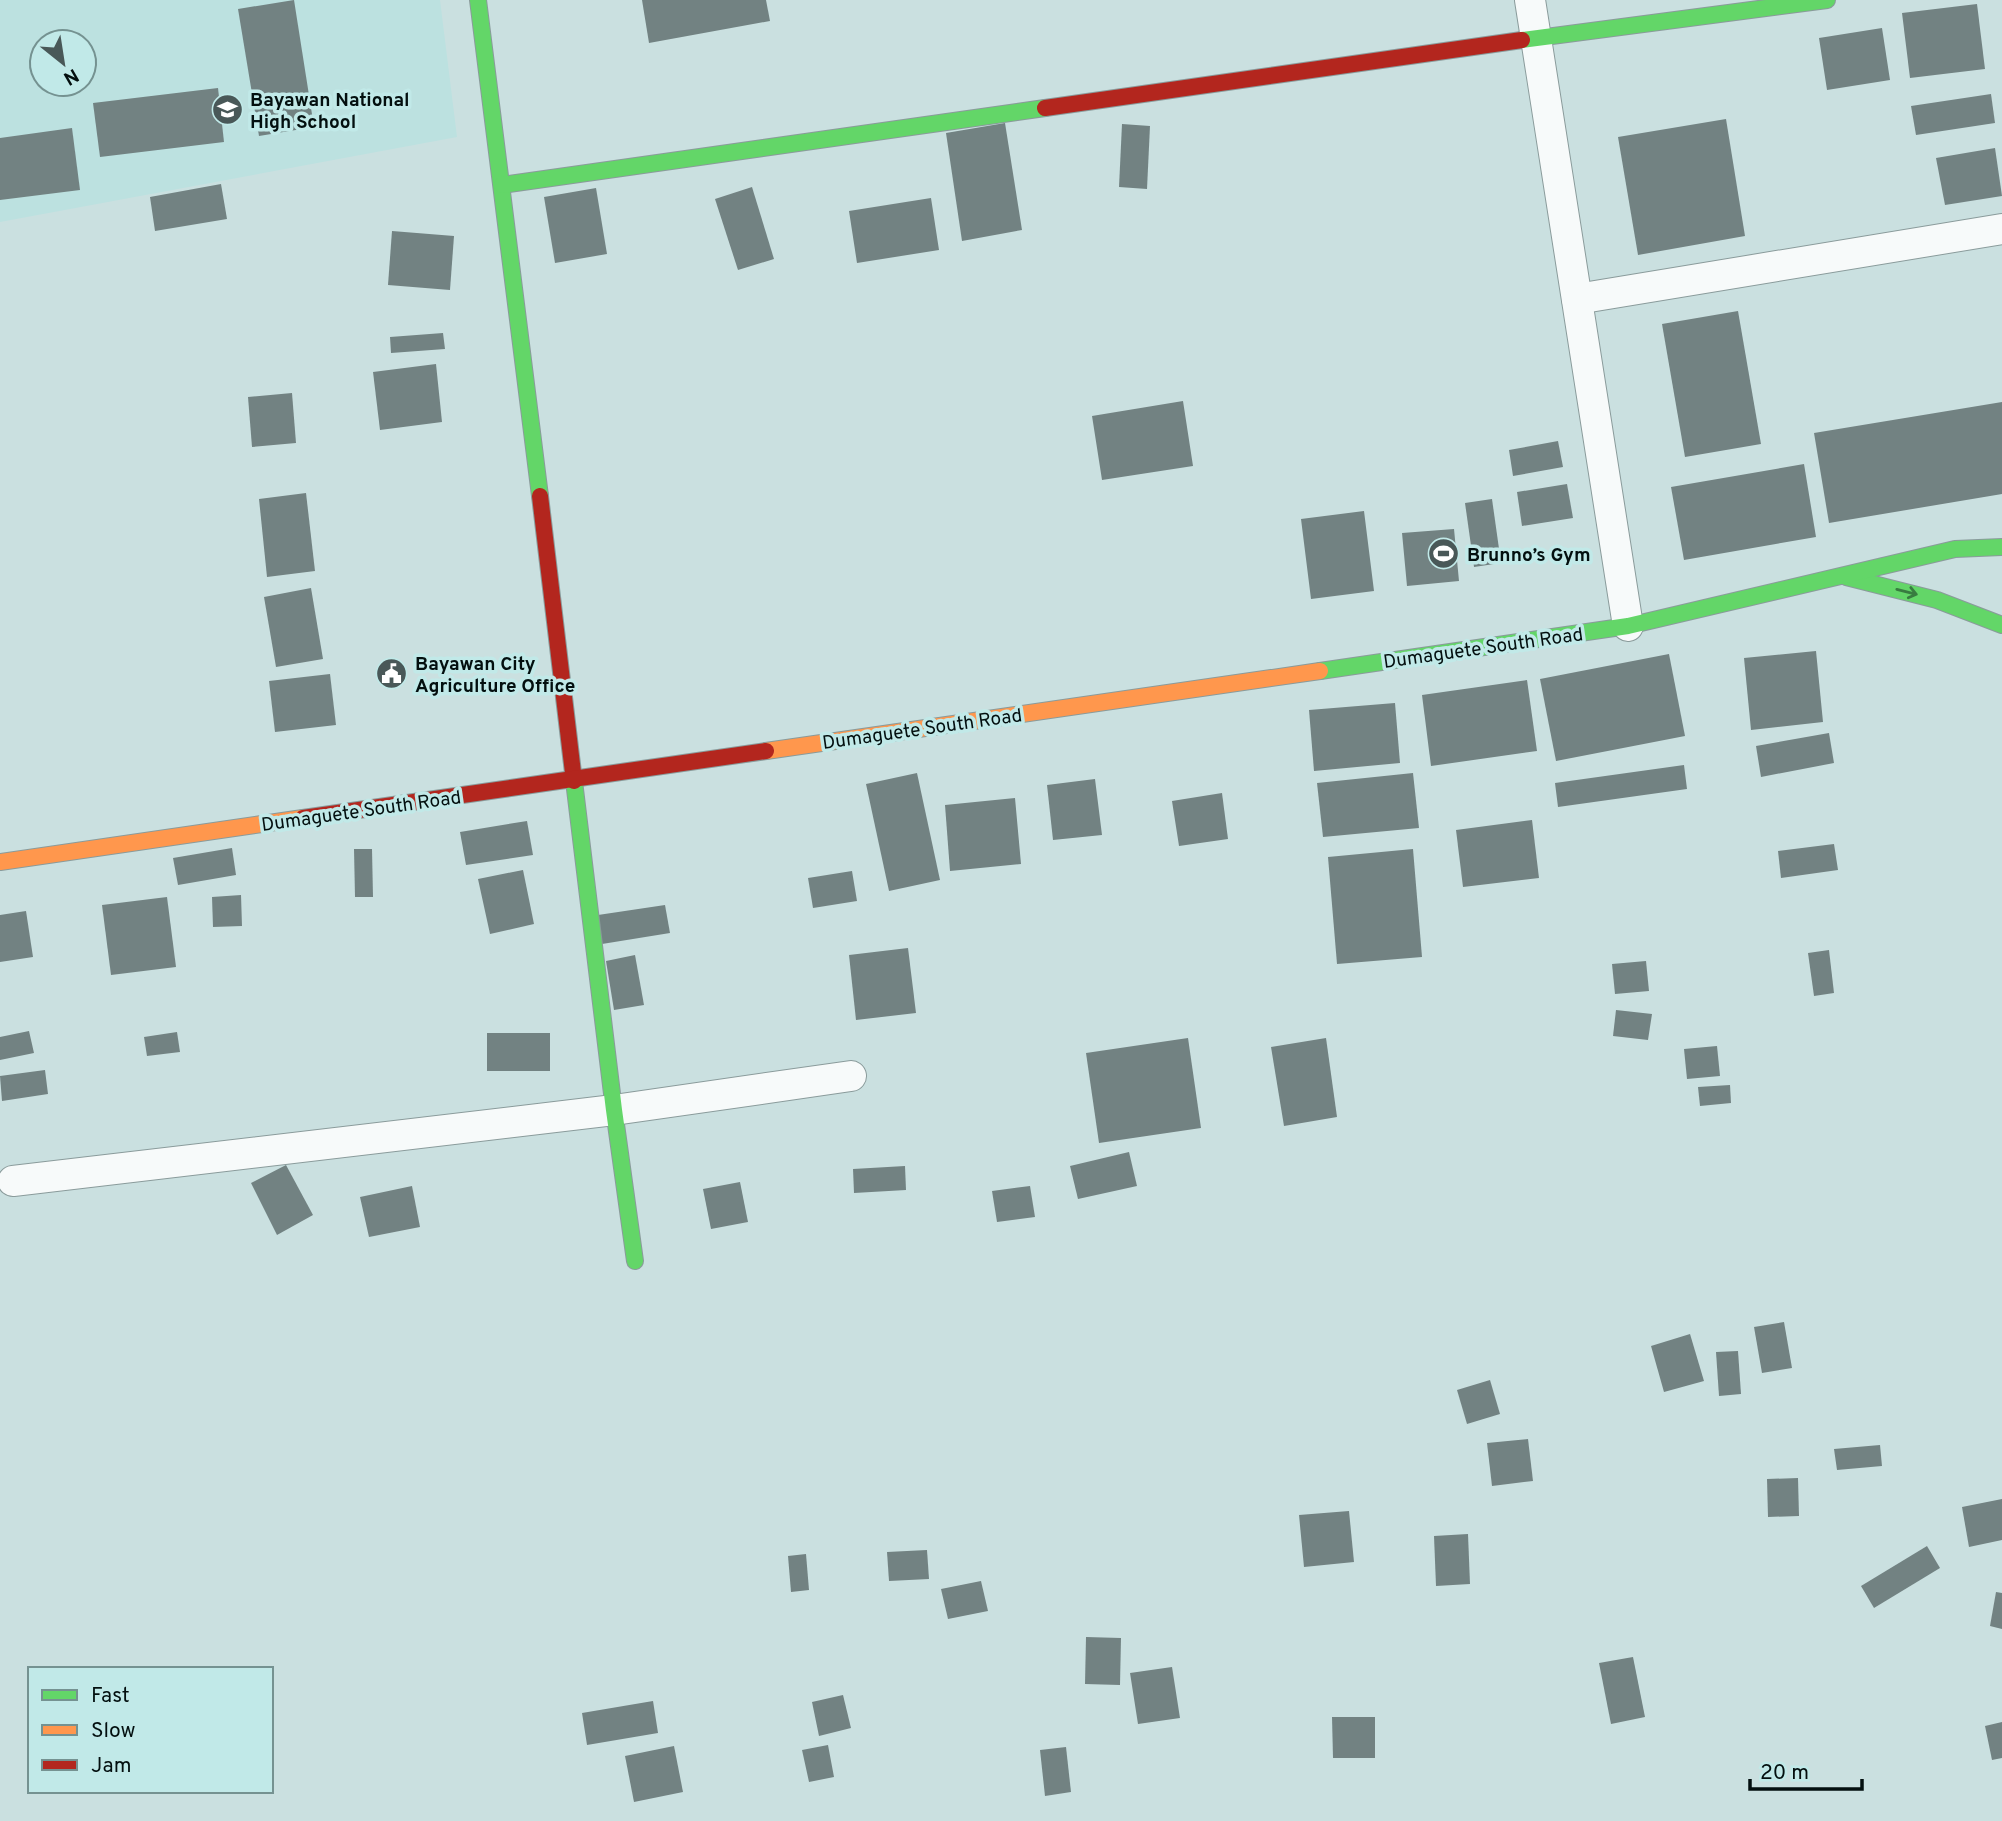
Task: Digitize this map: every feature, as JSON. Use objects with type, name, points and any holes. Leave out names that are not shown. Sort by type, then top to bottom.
[{"type":"main road","points":[[478,0],[614,1110],[635,1261]]},
{"type":"main road","points":[[502,185],[1534,38],[1827,0]]},
{"type":"main road","name":"Dumaguete South Road","points":[[0,862],[1628,626],[1955,549],[2002,547]]},
{"type":"main road","name":"Dumaguete South Road","points":[[1841,576],[1937,600],[2002,625]]},
{"type":"street","points":[[1530,0],[1628,626]]},
{"type":"street","points":[[1577,299],[2002,229]]},
{"type":"street","points":[[13,1181],[614,1110],[851,1076]]},
{"type":"shaded area","name":"Bayawan National High School","points":[[0,0],[440,0],[457,137],[0,222]]},
{"type":"building","points":[[294,0],[314,127],[259,136],[238,9]]},
{"type":"building","points":[[642,0],[766,0],[770,21],[649,43]]},
{"type":"building","points":[[1977,4],[1985,69],[1910,78],[1902,13]]},
{"type":"building","points":[[1882,28],[1890,80],[1827,90],[1819,38]]},
{"type":"building","points":[[218,88],[224,142],[100,157],[93,103]]},
{"type":"building","points":[[1991,94],[1995,123],[1916,135],[1911,106]]},
{"type":"building","points":[[1726,119],[1745,236],[1638,255],[1618,137]]},
{"type":"building","points":[[1005,123],[1022,230],[962,241],[946,133]]},
{"type":"building","points":[[1122,124],[1150,126],[1147,189],[1119,187]]},
{"type":"building","points":[[72,128],[80,190],[0,200],[0,138]]},
{"type":"building","points":[[1995,148],[2002,196],[1945,205],[1936,158]]},
{"type":"building","points":[[221,184],[227,219],[155,231],[150,197]]},
{"type":"building","points":[[752,187],[774,259],[738,270],[715,199]]},
{"type":"building","points":[[596,188],[607,254],[555,263],[544,197]]},
{"type":"building","points":[[931,198],[939,250],[857,263],[849,211]]},
{"type":"building","points":[[392,231],[454,236],[450,290],[388,285]]},
{"type":"building","points":[[1738,311],[1761,444],[1685,457],[1662,324]]},
{"type":"building","points":[[443,333],[445,349],[391,353],[390,337]]},
{"type":"building","points":[[436,364],[442,422],[380,430],[373,372]]},
{"type":"building","points":[[292,393],[296,443],[252,447],[248,397]]},
{"type":"building","points":[[1183,401],[1193,466],[1102,480],[1092,416]]},
{"type":"building","points":[[2002,402],[2002,494],[1829,523],[1814,433]]},
{"type":"building","points":[[1558,441],[1563,467],[1513,476],[1509,450]]},
{"type":"building","points":[[1804,464],[1816,537],[1684,560],[1671,487]]},
{"type":"building","points":[[1567,484],[1573,518],[1522,526],[1517,492]]},
{"type":"building","points":[[306,493],[315,571],[267,577],[259,499]]},
{"type":"building","points":[[1492,499],[1501,563],[1474,567],[1465,503]]},
{"type":"building","points":[[1364,511],[1374,591],[1311,599],[1301,519]]},
{"type":"building","points":[[1454,529],[1459,581],[1407,586],[1402,533]]},
{"type":"building","points":[[311,588],[323,659],[276,667],[264,597]]},
{"type":"building","points":[[1816,651],[1823,722],[1751,730],[1744,658]]},
{"type":"building","points":[[1669,654],[1685,736],[1556,761],[1540,679]]},
{"type":"building","points":[[330,674],[336,725],[275,732],[269,681]]},
{"type":"building","points":[[1527,680],[1537,751],[1431,766],[1422,695]]},
{"type":"building","points":[[1395,703],[1400,763],[1314,771],[1309,710]]},
{"type":"building","points":[[1829,733],[1834,763],[1761,777],[1756,746]]},
{"type":"building","points":[[1684,765],[1687,789],[1558,807],[1555,783]]},
{"type":"building","points":[[917,773],[940,880],[889,891],[866,784]]},
{"type":"building","points":[[1413,773],[1419,828],[1323,837],[1317,783]]},
{"type":"building","points":[[1095,779],[1102,835],[1053,840],[1047,785]]},
{"type":"building","points":[[1222,793],[1228,839],[1179,846],[1172,801]]},
{"type":"building","points":[[1015,798],[1021,864],[950,871],[945,805]]},
{"type":"building","points":[[1532,820],[1539,878],[1463,887],[1456,830]]},
{"type":"building","points":[[527,821],[533,855],[466,865],[460,832]]},
{"type":"building","points":[[1834,844],[1838,870],[1781,878],[1778,851]]},
{"type":"building","points":[[232,848],[236,875],[178,885],[173,858]]},
{"type":"building","points":[[354,849],[372,849],[373,897],[355,897]]},
{"type":"building","points":[[1413,849],[1422,957],[1337,964],[1328,857]]},
{"type":"building","points":[[523,870],[534,924],[490,934],[478,879]]},
{"type":"building","points":[[852,871],[857,901],[813,908],[808,878]]},
{"type":"building","points":[[241,895],[242,926],[213,927],[212,897]]},
{"type":"building","points":[[167,897],[176,967],[111,975],[102,905]]},
{"type":"building","points":[[665,905],[670,933],[602,944],[598,915]]},
{"type":"building","points":[[26,911],[33,957],[0,962],[0,915]]},
{"type":"building","points":[[908,948],[916,1013],[856,1020],[849,955]]},
{"type":"building","points":[[1829,950],[1834,993],[1814,996],[1808,953]]},
{"type":"building","points":[[635,955],[644,1005],[614,1010],[606,961]]},
{"type":"building","points":[[1646,961],[1649,991],[1615,994],[1612,964]]},
{"type":"building","points":[[1616,1010],[1652,1014],[1648,1040],[1613,1036]]},
{"type":"building","points":[[29,1031],[34,1053],[0,1060],[0,1037]]},
{"type":"building","points":[[177,1032],[180,1052],[147,1056],[144,1037]]},
{"type":"building","points":[[487,1033],[550,1033],[550,1071],[487,1071]]},
{"type":"building","points":[[1188,1038],[1201,1128],[1099,1143],[1086,1053]]},
{"type":"building","points":[[1326,1038],[1337,1117],[1284,1126],[1271,1047]]},
{"type":"building","points":[[1717,1046],[1720,1076],[1687,1079],[1684,1049]]},
{"type":"building","points":[[45,1070],[48,1094],[2,1101],[0,1076]]},
{"type":"building","points":[[1730,1085],[1731,1103],[1700,1106],[1698,1087]]},
{"type":"building","points":[[1129,1152],[1137,1186],[1078,1199],[1070,1166]]},
{"type":"building","points":[[286,1165],[313,1215],[277,1235],[251,1183]]},
{"type":"building","points":[[905,1166],[906,1190],[854,1193],[853,1169]]},
{"type":"building","points":[[740,1182],[748,1222],[711,1229],[703,1189]]},
{"type":"building","points":[[412,1186],[420,1227],[369,1237],[360,1197]]},
{"type":"building","points":[[1030,1186],[1035,1217],[997,1222],[992,1191]]},
{"type":"building","points":[[1784,1322],[1792,1368],[1762,1373],[1754,1327]]},
{"type":"building","points":[[1690,1334],[1704,1381],[1664,1392],[1651,1346]]},
{"type":"building","points":[[1738,1351],[1741,1394],[1719,1396],[1716,1352]]},
{"type":"building","points":[[1490,1380],[1500,1414],[1467,1424],[1457,1390]]},
{"type":"building","points":[[1528,1439],[1533,1481],[1492,1486],[1487,1443]]},
{"type":"building","points":[[1880,1445],[1882,1466],[1837,1470],[1834,1449]]},
{"type":"building","points":[[1798,1478],[1799,1516],[1768,1517],[1767,1479]]},
{"type":"building","points":[[2002,1499],[2002,1540],[1969,1547],[1962,1507]]},
{"type":"building","points":[[1349,1511],[1354,1562],[1304,1567],[1299,1515]]},
{"type":"building","points":[[1468,1534],[1470,1584],[1436,1586],[1434,1536]]},
{"type":"building","points":[[1927,1546],[1940,1568],[1874,1608],[1861,1586]]},
{"type":"building","points":[[927,1550],[929,1579],[889,1581],[887,1552]]},
{"type":"building","points":[[806,1554],[809,1590],[791,1592],[788,1556]]},
{"type":"building","points":[[981,1581],[988,1611],[948,1619],[941,1589]]},
{"type":"building","points":[[1996,1592],[2002,1593],[2002,1629],[1990,1626]]},
{"type":"building","points":[[1086,1637],[1121,1638],[1120,1685],[1085,1684]]},
{"type":"building","points":[[1633,1657],[1645,1717],[1611,1724],[1599,1663]]},
{"type":"building","points":[[1172,1667],[1180,1718],[1138,1724],[1130,1673]]},
{"type":"building","points":[[843,1695],[851,1728],[819,1736],[812,1702]]},
{"type":"building","points":[[653,1701],[658,1733],[587,1745],[582,1713]]},
{"type":"building","points":[[1332,1717],[1375,1717],[1375,1758],[1333,1758]]},
{"type":"building","points":[[2002,1722],[2002,1758],[1992,1760],[1985,1726]]},
{"type":"building","points":[[828,1745],[834,1777],[809,1782],[802,1750]]},
{"type":"building","points":[[674,1746],[683,1792],[634,1802],[625,1756]]},
{"type":"building","points":[[1066,1747],[1071,1792],[1045,1796],[1040,1750]]},
{"type":"traffic: fast","points":[[478,0],[540,496]]},
{"type":"traffic: fast","points":[[1522,40],[1827,0]]},
{"type":"traffic: fast","points":[[502,185],[1045,108]]},
{"type":"traffic: fast","points":[[1320,671],[1628,626],[1955,549],[2002,547]]},
{"type":"traffic: fast","points":[[1846,577],[1937,600],[2002,625]]},
{"type":"traffic: fast","points":[[574,781],[635,1261]]},
{"type":"traffic: slow","points":[[766,751],[1320,671]]},
{"type":"traffic: slow","points":[[0,862],[303,818]]},
{"type":"traffic: jam","points":[[1045,108],[1522,40]]},
{"type":"traffic: jam","points":[[540,496],[574,781]]},
{"type":"traffic: jam","points":[[303,818],[766,751]]},
{"type":"place","name":"Bayawan National High School","points":[[227,110]]},
{"type":"place","name":"Brunno’s Gym","points":[[1444,554]]},
{"type":"place","name":"Bayawan City Agriculture Office","points":[[392,674]]}]
